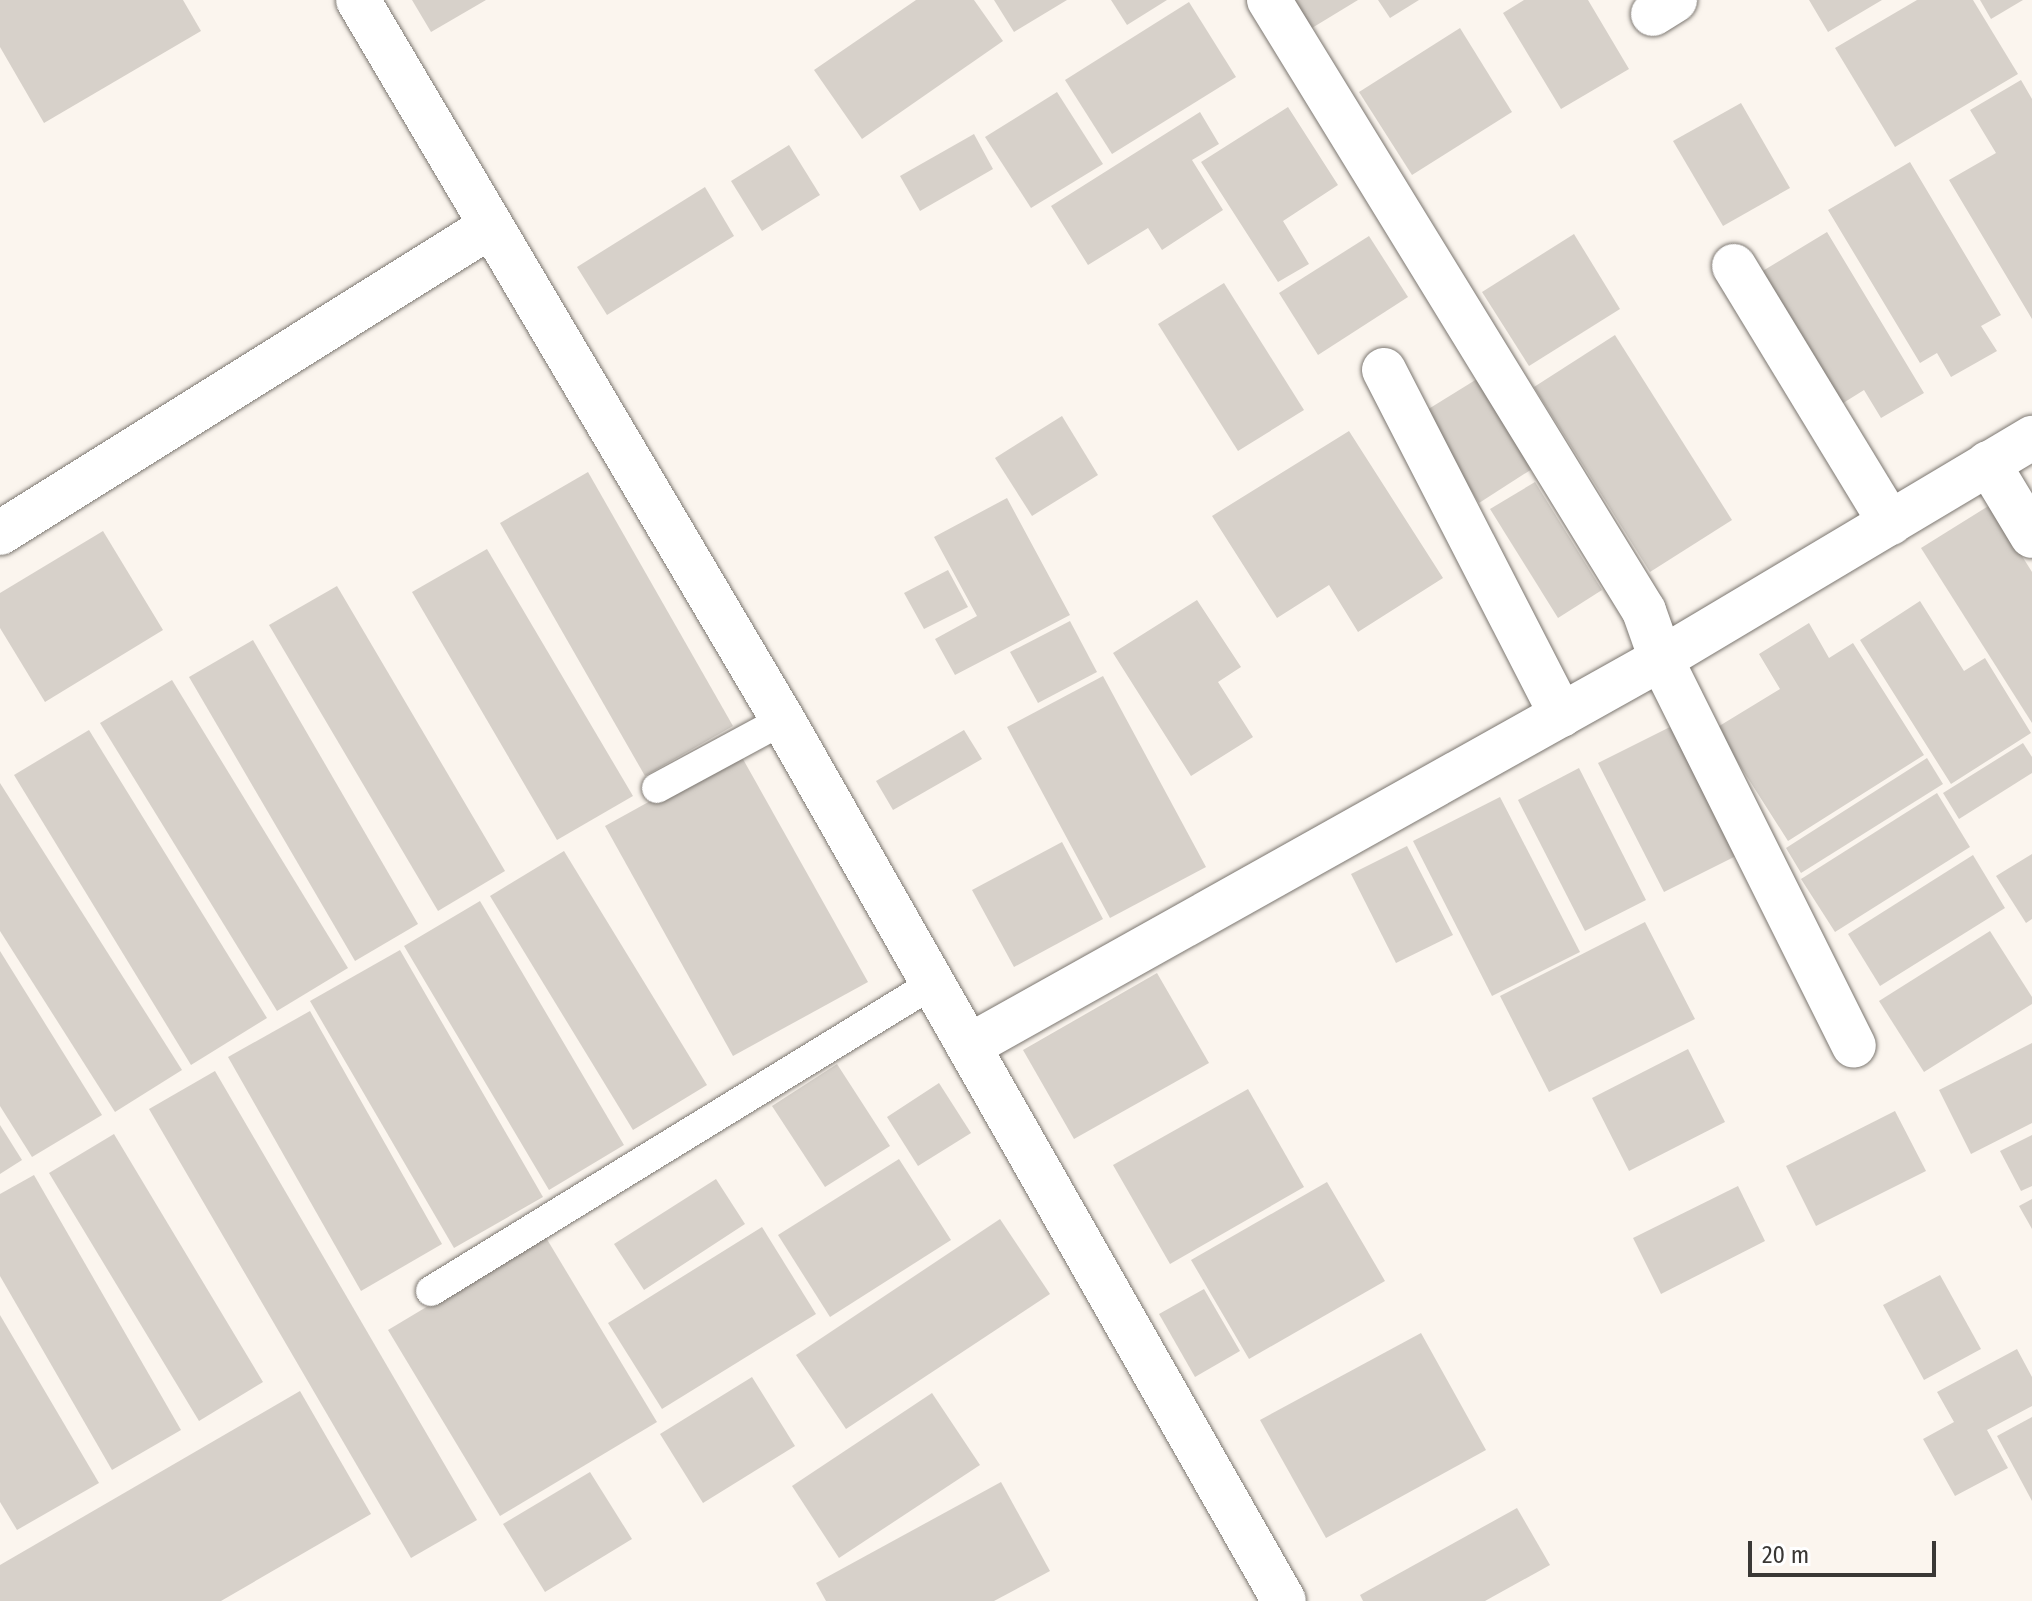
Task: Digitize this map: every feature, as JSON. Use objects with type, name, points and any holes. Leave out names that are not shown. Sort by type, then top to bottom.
[{"type":"street","points":[[358,0],[783,720],[1284,1601]]},
{"type":"street","points":[[1269,0],[1644,611],[1661,659],[1854,1046]]},
{"type":"street","points":[[0,533],[491,226]]},
{"type":"street","points":[[1734,266],[1890,523]]},
{"type":"street","points":[[1384,370],[1561,715]]},
{"type":"street","points":[[969,1046],[1661,659],[2032,438]]},
{"type":"street","points":[[1988,463],[2032,536]]},
{"type":"lane","points":[[657,788],[783,720]]},
{"type":"lane","points":[[431,1291],[932,984]]},
{"type":"building","points":[[0,0],[183,0],[201,31],[44,123],[0,47]]},
{"type":"building","points":[[412,0],[486,0],[431,32]]},
{"type":"building","points":[[916,0],[974,0],[1003,41],[862,139],[814,70]]},
{"type":"building","points":[[994,0],[1067,0],[1014,32]]},
{"type":"building","points":[[1111,0],[1167,0],[1127,25]]},
{"type":"building","points":[[1288,0],[1358,0],[1307,31]]},
{"type":"building","points":[[1378,0],[1419,0],[1390,18]]},
{"type":"building","points":[[1524,0],[1588,0],[1629,69],[1561,109],[1503,13]]},
{"type":"building","points":[[1809,0],[1882,0],[1828,32]]},
{"type":"building","points":[[1917,0],[1973,0],[2018,74],[1895,147],[1835,48]]},
{"type":"building","points":[[1980,0],[2023,0],[1991,19]]},
{"type":"building","points":[[1189,2],[1236,77],[1112,154],[1065,80]]},
{"type":"building","points":[[1460,28],[1512,112],[1412,175],[1359,92]]},
{"type":"building","points":[[2021,80],[2032,99],[2032,319],[1949,180],[1996,153],[1970,110]]},
{"type":"building","points":[[1057,92],[1103,164],[1031,208],[985,137]]},
{"type":"building","points":[[1741,103],[1790,188],[1723,226],[1673,141]]},
{"type":"building","points":[[1288,107],[1338,185],[1283,221],[1309,264],[1278,282],[1201,162]]},
{"type":"building","points":[[1200,112],[1219,144],[1192,160],[1223,210],[1162,250],[1148,228],[1088,265],[1051,206]]},
{"type":"building","points":[[974,134],[993,169],[920,211],[900,176]]},
{"type":"building","points":[[789,145],[820,195],[762,231],[731,181]]},
{"type":"building","points":[[1910,162],[2001,315],[1981,326],[1997,351],[1951,377],[1937,353],[1920,363],[1828,210]]},
{"type":"building","points":[[705,187],[734,236],[607,315],[577,267]]},
{"type":"building","points":[[1827,232],[1924,393],[1881,418],[1864,390],[1840,405],[1761,272]]},
{"type":"building","points":[[1574,234],[1620,309],[1529,366],[1482,292]]},
{"type":"building","points":[[1369,236],[1408,297],[1318,355],[1279,293]]},
{"type":"building","points":[[1224,283],[1304,410],[1238,451],[1158,324]]},
{"type":"building","points":[[1615,335],[1732,520],[1650,572],[1534,387]]},
{"type":"building","points":[[1477,379],[1532,469],[1479,503],[1422,413]]},
{"type":"building","points":[[1062,416],[1098,475],[1032,516],[995,458]]},
{"type":"building","points":[[1349,431],[1443,578],[1358,632],[1329,585],[1277,618],[1212,516]]},
{"type":"building","points":[[588,472],[733,726],[645,776],[500,523]]},
{"type":"building","points":[[1535,482],[1602,590],[1558,618],[1490,509]]},
{"type":"building","points":[[1007,498],[1070,615],[955,675],[935,639],[977,616],[934,537]]},
{"type":"building","points":[[1990,505],[2032,572],[2032,723],[1921,548]]},
{"type":"building","points":[[103,531],[163,630],[45,702],[0,628],[0,593]]},
{"type":"building","points":[[487,549],[633,796],[557,840],[412,592]]},
{"type":"building","points":[[948,570],[968,607],[924,629],[904,593]]},
{"type":"building","points":[[337,586],[505,871],[438,911],[269,625]]},
{"type":"building","points":[[1197,600],[1241,667],[1218,682],[1253,737],[1191,776],[1113,653]]},
{"type":"building","points":[[1920,601],[1964,671],[1985,658],[2031,733],[1951,784],[1860,640]]},
{"type":"building","points":[[1070,621],[1097,672],[1038,703],[1010,652]]},
{"type":"building","points":[[1809,623],[1829,658],[1853,643],[1924,755],[1788,841],[1716,728],[1780,689],[1759,654]]},
{"type":"building","points":[[253,640],[418,924],[355,961],[189,677]]},
{"type":"building","points":[[1103,676],[1206,867],[1110,918],[1007,727]]},
{"type":"building","points":[[172,680],[348,968],[277,1011],[100,723]]},
{"type":"building","points":[[1672,726],[1738,855],[1664,892],[1598,763]]},
{"type":"building","points":[[89,730],[267,1018],[191,1065],[14,775]]},
{"type":"building","points":[[964,730],[982,759],[893,810],[876,781]]},
{"type":"building","points":[[2023,743],[2032,757],[2032,773],[1959,819],[1943,793]]},
{"type":"building","points":[[739,752],[868,982],[733,1056],[605,826]]},
{"type":"building","points":[[1927,758],[1943,784],[1801,873],[1786,848]]},
{"type":"building","points":[[1579,768],[1646,900],[1585,931],[1518,800]]},
{"type":"building","points":[[0,783],[182,1070],[115,1112],[0,931]]},
{"type":"building","points":[[1937,793],[1970,847],[1835,932],[1801,879]]},
{"type":"building","points":[[1500,797],[1580,952],[1492,996],[1413,841]]},
{"type":"building","points":[[1062,842],[1103,919],[1014,967],[972,890]]},
{"type":"building","points":[[1407,846],[1453,935],[1396,963],[1351,874]]},
{"type":"building","points":[[564,851],[707,1085],[633,1130],[490,896]]},
{"type":"building","points":[[2032,854],[2032,919],[2026,923],[1996,876]]},
{"type":"building","points":[[1973,855],[2005,908],[1880,986],[1848,934]]},
{"type":"building","points":[[480,901],[624,1145],[549,1190],[404,946]]},
{"type":"building","points":[[1645,922],[1695,1019],[1549,1092],[1500,996]]},
{"type":"building","points":[[1990,931],[2032,997],[2032,1004],[1924,1072],[1879,1001]]},
{"type":"building","points":[[400,950],[543,1197],[454,1248],[310,1001]]},
{"type":"building","points":[[0,951],[102,1115],[32,1157],[0,1106]]},
{"type":"building","points":[[1157,973],[1209,1063],[1074,1139],[1023,1050]]},
{"type":"building","points":[[310,1011],[442,1244],[361,1291],[228,1057]]},
{"type":"building","points":[[2032,1043],[2032,1123],[1971,1154],[1939,1090]]},
{"type":"building","points":[[1688,1049],[1725,1122],[1629,1171],[1592,1098]]},
{"type":"building","points":[[837,1064],[890,1146],[825,1187],[772,1106]]},
{"type":"building","points":[[215,1071],[477,1520],[411,1558],[149,1109]]},
{"type":"building","points":[[939,1083],[971,1133],[918,1166],[887,1117]]},
{"type":"building","points":[[1248,1089],[1304,1187],[1170,1264],[1113,1165]]},
{"type":"building","points":[[1895,1111],[1926,1171],[1816,1226],[1786,1166]]},
{"type":"building","points":[[0,1125],[22,1160],[0,1174]]},
{"type":"building","points":[[114,1134],[263,1382],[199,1421],[49,1173]]},
{"type":"building","points":[[2032,1135],[2032,1186],[2021,1191],[2000,1151]]},
{"type":"building","points":[[899,1159],[951,1240],[830,1317],[778,1235]]},
{"type":"building","points":[[34,1175],[181,1430],[112,1470],[0,1276],[0,1194]]},
{"type":"building","points":[[716,1179],[745,1224],[644,1290],[614,1244]]},
{"type":"building","points":[[1327,1182],[1385,1281],[1249,1359],[1191,1260]]},
{"type":"building","points":[[1738,1186],[1765,1241],[1661,1294],[1633,1238]]},
{"type":"building","points":[[2032,1199],[2032,1229],[2019,1206]]},
{"type":"building","points":[[1000,1219],[1050,1294],[846,1429],[796,1355]]},
{"type":"building","points":[[762,1227],[816,1314],[662,1409],[608,1323]]},
{"type":"building","points":[[545,1236],[657,1422],[500,1516],[388,1330]]},
{"type":"building","points":[[1940,1275],[1981,1349],[1924,1380],[1883,1305]]},
{"type":"building","points":[[1204,1289],[1240,1351],[1195,1377],[1159,1314]]},
{"type":"building","points":[[0,1315],[99,1483],[17,1530],[0,1502]]},
{"type":"building","points":[[1421,1333],[1486,1450],[1326,1538],[1260,1420]]},
{"type":"building","points":[[2017,1349],[2032,1377],[2032,1406],[1987,1430],[2008,1468],[1955,1496],[1923,1439],[1954,1422],[1937,1392]]},
{"type":"building","points":[[752,1377],[795,1446],[703,1503],[660,1434]]},
{"type":"building","points":[[300,1391],[371,1514],[221,1601],[0,1601],[0,1565]]},
{"type":"building","points":[[932,1393],[980,1465],[839,1558],[792,1486]]},
{"type":"building","points":[[2032,1417],[2032,1501],[1997,1436]]},
{"type":"building","points":[[590,1472],[632,1539],[545,1592],[503,1524]]},
{"type":"building","points":[[1001,1482],[1050,1571],[994,1601],[826,1601],[816,1583]]},
{"type":"building","points":[[1517,1508],[1550,1565],[1485,1601],[1363,1601],[1360,1595]]}]
